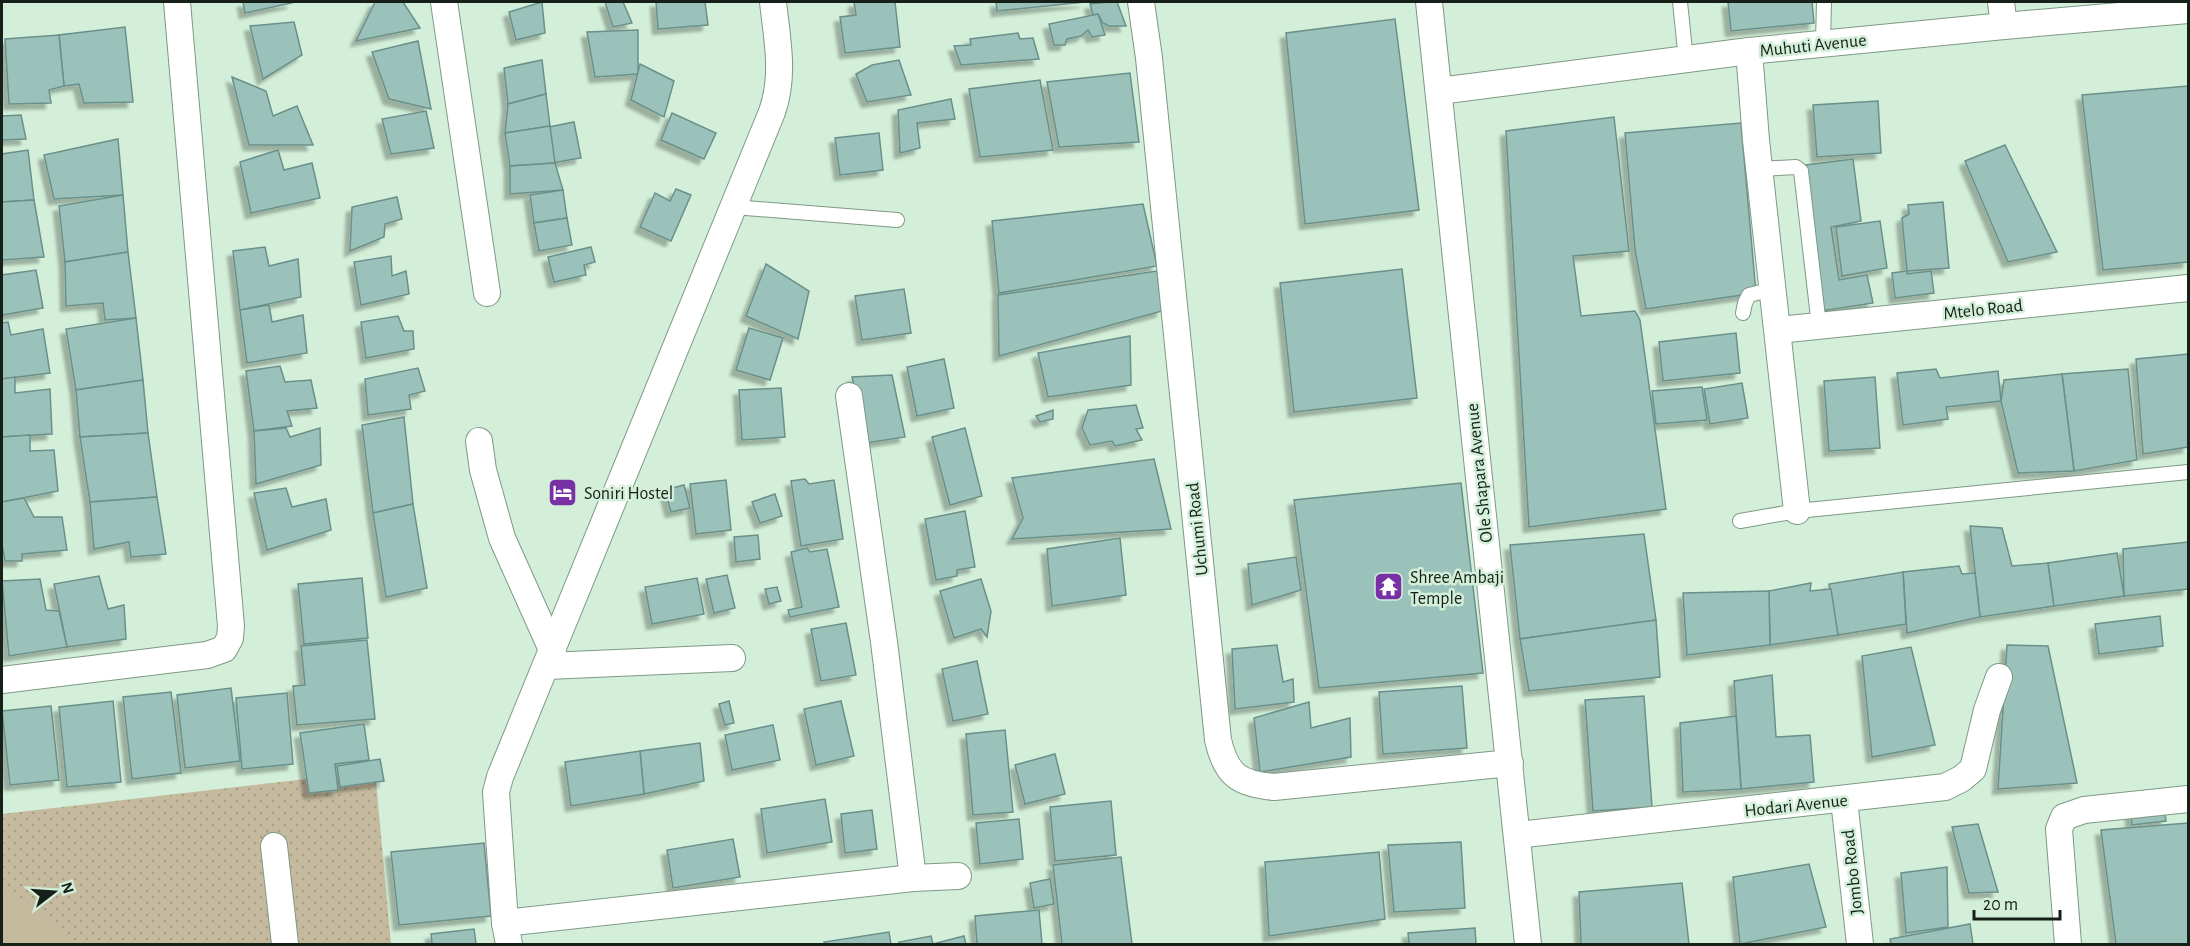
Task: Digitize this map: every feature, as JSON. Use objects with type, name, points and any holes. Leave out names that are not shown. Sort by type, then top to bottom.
[{"type":"street","points":[[2,680],[207,655],[224,649],[230,638],[229,603],[177,2]]},
{"type":"street","points":[[444,2],[487,293]]},
{"type":"street","points":[[773,2],[780,77],[778,94],[550,659],[506,761],[496,792],[507,934],[913,879],[958,876]]},
{"type":"street","name":"Uchumi Road","points":[[1141,2],[1149,58],[1218,740],[1223,760],[1235,776],[1253,785],[1274,786],[1510,763]]},
{"type":"street","name":"Ole Shapara Avenue","points":[[1429,2],[1528,945]]},
{"type":"street","name":"Muhuti Avenue","points":[[1439,91],[1749,51],[1823,44],[2003,14],[2142,8],[2188,10]]},
{"type":"street","points":[[1749,51],[1759,169],[1797,511]]},
{"type":"street","name":"Mtelo Road","points":[[1778,330],[2188,288]]},
{"type":"street","points":[[849,396],[884,642],[913,879]]},
{"type":"street","points":[[479,441],[483,470],[502,538],[550,659]]},
{"type":"street","points":[[550,659],[732,658]]},
{"type":"street","name":"Hodari Avenue","points":[[1517,836],[1844,800],[1945,786],[1961,779],[1973,769],[1987,710],[1999,677]]},
{"type":"street","points":[[2068,945],[2059,829],[2064,817],[2084,810],[2188,799]]},
{"type":"street","name":"Jombo Road","points":[[1844,800],[1860,945]]},
{"type":"street","points":[[274,846],[285,945]]},
{"type":"lane","points":[[1680,2],[1686,60]]},
{"type":"lane","points":[[1823,44],[1824,2]]},
{"type":"lane","points":[[1759,169],[1796,167],[1801,171],[1819,326]]},
{"type":"lane","points":[[733,207],[897,219]]},
{"type":"lane","points":[[1743,313],[1749,295],[1773,289]]},
{"type":"lane","points":[[1740,521],[1797,511],[2188,472]]},
{"type":"shaded area","points":[[375,771],[391,944],[2,944],[2,814]]},
{"type":"shaded area","points":[[2,887],[53,918],[73,944],[2,944]]},
{"type":"building","points":[[243,2],[292,2],[292,3],[245,13]]},
{"type":"building","points":[[375,2],[403,2],[420,28],[356,41]]},
{"type":"building","points":[[542,2],[545,33],[516,40],[509,12]]},
{"type":"building","points":[[605,2],[623,2],[632,23],[613,27]]},
{"type":"building","points":[[656,2],[705,2],[708,25],[658,29]]},
{"type":"building","points":[[854,2],[895,2],[900,47],[845,53],[840,17],[856,15]]},
{"type":"building","points":[[996,2],[1085,2],[997,11]]},
{"type":"building","points":[[1117,2],[1126,26],[1109,26],[1103,23],[1098,14],[1093,15],[1090,4]]},
{"type":"building","points":[[1728,2],[1812,2],[1814,23],[1731,31]]},
{"type":"building","points":[[1098,14],[1105,35],[1092,37],[1088,30],[1081,36],[1067,39],[1065,45],[1054,45],[1049,24]]},
{"type":"building","points":[[1395,19],[1419,210],[1305,224],[1286,33]]},
{"type":"building","points":[[294,22],[302,55],[263,79],[250,26]]},
{"type":"building","points":[[125,27],[133,102],[84,103],[79,84],[64,86],[59,35]]},
{"type":"building","points":[[638,30],[638,74],[595,77],[587,32]]},
{"type":"building","points":[[1018,33],[1020,39],[1033,38],[1039,59],[961,65],[954,46],[971,45],[970,39]]},
{"type":"building","points":[[59,35],[64,86],[49,90],[51,103],[9,104],[5,39]]},
{"type":"building","points":[[418,41],[431,109],[389,99],[372,52]]},
{"type":"building","points":[[542,60],[546,94],[508,104],[504,68]]},
{"type":"building","points":[[899,60],[911,95],[867,102],[856,74],[872,65]]},
{"type":"building","points":[[640,64],[674,81],[664,117],[631,100]]},
{"type":"building","points":[[1130,73],[1139,142],[1059,147],[1047,82]]},
{"type":"building","points":[[232,77],[266,91],[273,116],[297,106],[313,145],[249,145]]},
{"type":"building","points":[[1040,80],[1053,150],[980,157],[969,89]]},
{"type":"building","points":[[2188,86],[2188,262],[2103,270],[2082,95]]},
{"type":"building","points":[[546,94],[550,126],[505,133],[508,104]]},
{"type":"building","points":[[951,99],[955,119],[917,123],[920,148],[900,153],[898,110]]},
{"type":"building","points":[[1878,101],[1881,153],[1817,157],[1813,105]]},
{"type":"building","points":[[426,111],[434,148],[391,154],[382,119]]},
{"type":"building","points":[[672,113],[716,133],[704,159],[661,140]]},
{"type":"building","points":[[21,115],[26,139],[2,140],[2,116]]},
{"type":"building","points":[[1614,117],[1629,251],[1573,256],[1581,316],[1635,311],[1640,320],[1666,509],[1529,527],[1506,131]]},
{"type":"building","points":[[574,122],[581,158],[546,164],[539,129]]},
{"type":"building","points":[[1741,123],[1756,293],[1646,309],[1635,250],[1625,133]]},
{"type":"building","points":[[550,126],[555,163],[510,166],[505,133]]},
{"type":"building","points":[[879,133],[883,170],[840,175],[835,138]]},
{"type":"building","points":[[118,139],[123,195],[54,199],[44,155]]},
{"type":"building","points":[[2005,145],[2057,252],[2008,262],[1965,161]]},
{"type":"building","points":[[28,150],[34,200],[2,202],[2,154]]},
{"type":"building","points":[[278,150],[284,170],[312,163],[320,198],[251,213],[240,162]]},
{"type":"building","points":[[1853,159],[1861,221],[1831,227],[1839,280],[1867,275],[1873,303],[1821,311],[1806,165]]},
{"type":"building","points":[[555,163],[563,190],[510,194],[510,166]]},
{"type":"building","points":[[676,189],[691,195],[671,241],[640,227],[655,193],[670,201]]},
{"type":"building","points":[[563,190],[567,218],[534,223],[530,195]]},
{"type":"building","points":[[123,195],[128,252],[65,262],[59,206]]},
{"type":"building","points":[[397,197],[402,219],[385,224],[384,237],[350,251],[352,207]]},
{"type":"building","points":[[34,200],[44,257],[2,260],[2,202]]},
{"type":"building","points":[[1943,202],[1949,268],[1907,271],[1902,218],[1909,214],[1908,205]]},
{"type":"building","points":[[1143,204],[1157,266],[999,293],[992,221]]},
{"type":"building","points":[[567,218],[572,245],[539,251],[534,223]]},
{"type":"building","points":[[1880,221],[1887,268],[1842,276],[1836,227]]},
{"type":"building","points":[[265,247],[269,266],[298,259],[301,297],[240,310],[233,251]]},
{"type":"building","points":[[591,247],[595,262],[584,265],[586,275],[554,282],[548,257]]},
{"type":"building","points":[[128,252],[136,318],[105,320],[103,303],[66,306],[65,262]]},
{"type":"building","points":[[391,256],[392,276],[406,271],[409,294],[361,305],[354,262]]},
{"type":"building","points":[[766,264],[809,291],[798,339],[746,316]]},
{"type":"building","points":[[1402,269],[1417,398],[1294,412],[1280,283]]},
{"type":"building","points":[[36,270],[43,308],[2,315],[2,275]]},
{"type":"building","points":[[1157,271],[1162,311],[999,356],[998,295]]},
{"type":"building","points":[[1907,271],[1907,274],[1931,271],[1934,293],[1895,298],[1892,273]]},
{"type":"building","points":[[904,289],[911,333],[862,340],[855,296]]},
{"type":"building","points":[[269,305],[272,322],[303,315],[307,353],[247,363],[240,310]]},
{"type":"building","points":[[398,316],[404,331],[413,331],[414,349],[366,358],[361,322]]},
{"type":"building","points":[[136,318],[143,380],[76,390],[66,329]]},
{"type":"building","points":[[8,322],[11,335],[43,329],[50,373],[2,379],[2,323]]},
{"type":"building","points":[[749,328],[783,338],[770,380],[736,370]]},
{"type":"building","points":[[1736,333],[1740,373],[1663,381],[1659,342]]},
{"type":"building","points":[[1130,336],[1131,385],[1048,397],[1038,353]]},
{"type":"building","points":[[2188,354],[2188,447],[2143,454],[2136,359]]},
{"type":"building","points":[[944,359],[954,408],[917,416],[907,367]]},
{"type":"building","points":[[280,366],[285,382],[311,380],[317,408],[287,411],[292,426],[254,431],[246,371]]},
{"type":"building","points":[[418,368],[425,391],[409,395],[411,409],[368,415],[365,379]]},
{"type":"building","points":[[1936,369],[1940,378],[1998,371],[2001,401],[1946,407],[1948,419],[1903,425],[1897,373]]},
{"type":"building","points":[[2128,369],[2137,460],[2074,471],[2062,374]]},
{"type":"building","points":[[2062,374],[2074,471],[2018,473],[2001,401],[2004,380]]},
{"type":"building","points":[[892,375],[905,437],[866,443],[852,377]]},
{"type":"building","points":[[15,377],[15,393],[50,389],[52,434],[2,437],[2,379]]},
{"type":"building","points":[[1875,377],[1880,448],[1829,451],[1824,381]]},
{"type":"building","points":[[143,380],[148,433],[80,437],[76,390]]},
{"type":"building","points":[[1742,383],[1748,418],[1710,424],[1704,389]]},
{"type":"building","points":[[1702,387],[1707,420],[1656,424],[1652,391]]},
{"type":"building","points":[[781,388],[785,437],[742,440],[739,390]]},
{"type":"building","points":[[1136,405],[1143,428],[1136,429],[1142,440],[1115,446],[1112,441],[1090,445],[1082,428],[1088,410]]},
{"type":"building","points":[[1053,410],[1053,419],[1040,422],[1036,416]]},
{"type":"building","points":[[404,417],[413,504],[373,513],[362,425]]},
{"type":"building","points":[[286,428],[290,437],[320,428],[321,465],[256,484],[254,431]]},
{"type":"building","points":[[965,428],[982,496],[950,505],[932,437]]},
{"type":"building","points":[[148,433],[157,497],[90,502],[80,437]]},
{"type":"building","points":[[30,435],[30,451],[54,450],[58,491],[2,502],[2,437]]},
{"type":"building","points":[[1154,459],[1171,529],[1012,539],[1023,518],[1012,478]]},
{"type":"building","points":[[805,479],[809,484],[834,480],[843,539],[801,546],[791,481]]},
{"type":"building","points":[[726,480],[731,530],[696,534],[690,484]]},
{"type":"building","name":"Shree Ambaji Temple","points":[[1461,483],[1483,673],[1319,688],[1294,500]]},
{"type":"building","points":[[684,485],[690,508],[671,512],[665,490]]},
{"type":"building","points":[[286,488],[292,507],[326,499],[331,530],[267,550],[254,493]]},
{"type":"building","points":[[775,494],[782,516],[760,523],[752,502]]},
{"type":"building","points":[[157,497],[166,554],[131,557],[129,542],[94,549],[90,502]]},
{"type":"building","points":[[24,498],[34,517],[62,517],[67,550],[22,554],[22,561],[5,561],[2,544],[2,502]]},
{"type":"building","points":[[413,504],[427,588],[386,597],[373,513]]},
{"type":"building","points":[[965,511],[975,567],[957,570],[957,576],[936,580],[925,519]]},
{"type":"building","points":[[1970,526],[2002,528],[2012,566],[2048,563],[2054,606],[1980,617]]},
{"type":"building","points":[[1644,534],[1656,620],[1520,639],[1510,545]]},
{"type":"building","points":[[758,535],[760,559],[736,562],[734,537]]},
{"type":"building","points":[[1120,538],[1126,595],[1052,606],[1047,549]]},
{"type":"building","points":[[2188,542],[2188,589],[2124,596],[2123,549]]},
{"type":"building","points":[[807,548],[810,552],[827,549],[839,607],[790,617],[788,610],[802,607],[791,552]]},
{"type":"building","points":[[2117,553],[2124,596],[2054,606],[2048,563]]},
{"type":"building","points":[[1296,557],[1301,590],[1252,605],[1248,564]]},
{"type":"building","points":[[1959,566],[1962,574],[1975,573],[1980,617],[1907,633],[1903,572]]},
{"type":"building","points":[[1903,572],[1906,624],[1838,635],[1829,584]]},
{"type":"building","points":[[727,575],[735,608],[714,613],[706,579]]},
{"type":"building","points":[[99,576],[108,609],[124,605],[126,639],[67,647],[54,584]]},
{"type":"building","points":[[362,578],[368,638],[304,644],[298,584]]},
{"type":"building","points":[[697,578],[704,614],[652,624],[645,587]]},
{"type":"building","points":[[40,579],[46,610],[59,611],[67,647],[9,656],[2,581]]},
{"type":"building","points":[[981,579],[991,611],[987,637],[981,629],[954,638],[940,591]]},
{"type":"building","points":[[1811,583],[1810,591],[1831,589],[1838,635],[1770,645],[1769,591]]},
{"type":"building","points":[[777,587],[781,601],[769,604],[765,589]]},
{"type":"building","points":[[1769,591],[1770,645],[1687,655],[1683,593]]},
{"type":"building","points":[[2160,616],[2163,646],[2099,654],[2095,624]]},
{"type":"building","points":[[1656,620],[1660,677],[1529,691],[1520,639]]},
{"type":"building","points":[[846,623],[856,675],[821,681],[811,629]]},
{"type":"building","points":[[367,640],[375,719],[297,725],[293,686],[305,685],[301,646]]},
{"type":"building","points":[[1277,645],[1283,682],[1293,679],[1294,702],[1235,709],[1232,649]]},
{"type":"building","points":[[2007,645],[2048,646],[2077,783],[1998,789]]},
{"type":"building","points":[[1911,647],[1935,745],[1872,757],[1862,656]]},
{"type":"building","points":[[977,661],[988,714],[953,721],[942,669]]},
{"type":"building","points":[[1772,675],[1776,737],[1810,735],[1814,782],[1741,789],[1734,681]]},
{"type":"building","points":[[1462,686],[1467,748],[1383,754],[1379,692]]},
{"type":"building","points":[[231,688],[240,761],[185,768],[177,695]]},
{"type":"building","points":[[171,692],[181,773],[132,779],[123,697]]},
{"type":"building","points":[[287,693],[293,764],[242,769],[236,698]]},
{"type":"building","points":[[1644,696],[1652,807],[1593,811],[1585,700]]},
{"type":"building","points":[[113,701],[121,782],[67,787],[59,707]]},
{"type":"building","points":[[729,701],[734,723],[725,725],[719,704]]},
{"type":"building","points":[[841,701],[854,756],[816,765],[804,709]]},
{"type":"building","points":[[1309,702],[1311,728],[1350,718],[1351,757],[1260,772],[1254,718]]},
{"type":"building","points":[[51,706],[59,780],[10,785],[2,711]]},
{"type":"building","points":[[1736,716],[1741,789],[1683,792],[1680,723]]},
{"type":"building","points":[[364,724],[369,760],[335,764],[338,790],[309,793],[300,733]]},
{"type":"building","points":[[773,725],[780,760],[732,770],[725,735]]},
{"type":"building","points":[[1005,730],[1013,812],[973,815],[966,734]]},
{"type":"building","points":[[700,743],[704,781],[644,794],[640,751]]},
{"type":"building","points":[[640,751],[644,794],[571,806],[565,762]]},
{"type":"building","points":[[1055,754],[1065,794],[1025,804],[1015,765]]},
{"type":"building","points":[[380,759],[384,781],[340,787],[337,766]]},
{"type":"building","points":[[825,799],[832,842],[767,853],[761,809]]},
{"type":"building","points":[[1111,801],[1116,855],[1055,861],[1050,807]]},
{"type":"building","points":[[2164,804],[2166,821],[2132,825],[2130,808]]},
{"type":"building","points":[[872,810],[877,849],[845,853],[841,814]]},
{"type":"building","points":[[1019,819],[1023,859],[980,864],[976,823]]},
{"type":"building","points":[[2188,823],[2188,944],[2116,944],[2101,830]]},
{"type":"building","points":[[1978,824],[1998,892],[1969,893],[1952,827]]},
{"type":"building","points":[[733,839],[740,877],[673,888],[667,850]]},
{"type":"building","points":[[1461,842],[1465,908],[1394,912],[1388,845]]},
{"type":"building","points":[[484,843],[491,916],[399,925],[391,852]]},
{"type":"building","points":[[1379,852],[1385,919],[1269,936],[1265,862]]},
{"type":"building","points":[[1121,857],[1132,944],[1062,944],[1053,865]]},
{"type":"building","points":[[1809,864],[1826,927],[1740,944],[1733,877]]},
{"type":"building","points":[[1947,867],[1948,927],[1906,933],[1901,873]]},
{"type":"building","points":[[1050,879],[1054,904],[1034,908],[1030,883]]},
{"type":"building","points":[[1682,883],[1689,944],[1581,944],[1579,892]]},
{"type":"building","points":[[1039,910],[1042,944],[977,944],[975,916]]},
{"type":"building","points":[[1970,924],[1973,944],[1891,944],[1890,939]]},
{"type":"building","points":[[1475,928],[1476,944],[1409,944],[1408,933]]},
{"type":"building","points":[[474,929],[476,944],[432,944],[431,934]]},
{"type":"building","points":[[889,932],[891,944],[825,944],[824,942]]},
{"type":"building","points":[[931,936],[933,944],[899,944],[899,942]]},
{"type":"building","points":[[964,936],[966,944],[933,944]]},
{"type":"place","name":"Soniri Hostel","points":[[563,493]]},
{"type":"place","name":"Shree Ambaji Temple","points":[[1389,587]]}]
